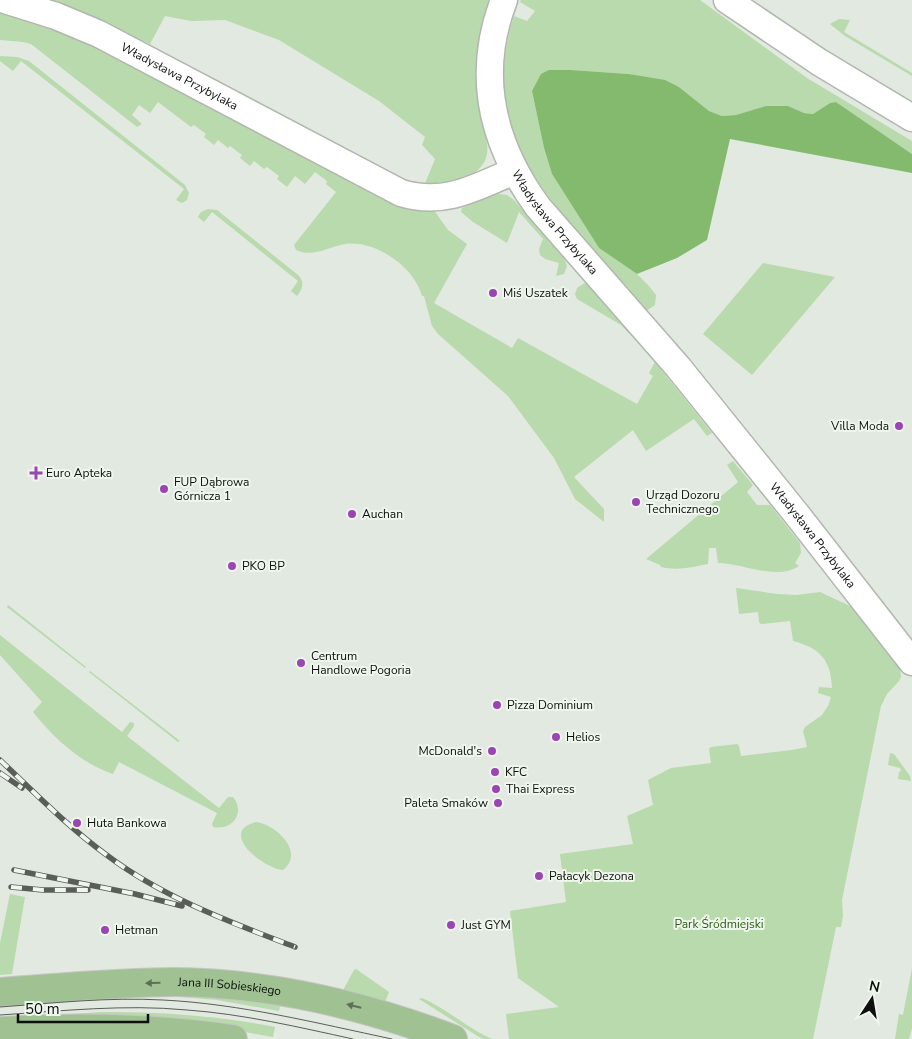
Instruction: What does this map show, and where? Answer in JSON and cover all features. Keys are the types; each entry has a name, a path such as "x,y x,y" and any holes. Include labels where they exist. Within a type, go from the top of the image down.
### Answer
{"main road":[{"name":"Jana III Sobieskiego","path":"0,992 139,983 182,982 237,986 291,993 350,1005 391,1016 453,1039"},
{"path":"0,1031 45,1028 103,1028 232,1039"}],"street":[{"name":"Władysława Przybylaka","path":"6,0 56,16 99,34 401,192 428,198 447,197 514,171 538,207 678,367 912,662"},
{"path":"504,0 492,44 490,90 498,134 514,171"},
{"path":"727,0 819,62 912,118"}],"green space":[{"path":"45,0 488,0 489,12 481,112 487,145 486,158 483,164 471,176 456,182 424,186 435,159 422,145 425,137 379,101 279,40 225,20 191,21 165,16 150,44"},
{"path":"521,0 700,0 807,78 912,141 912,154 836,102 830,103 813,114 804,113 788,106 766,106 736,115 722,116 709,111 679,87 630,74 571,70 532,91 544,148 552,174 599,248 637,274 656,295 655,305 646,311 562,214 527,163 515,137 507,110 504,81 506,50 514,16 527,21 535,11 520,2"},
{"path":"0,7 59,25 433,209 448,230 467,244 434,303 512,348 518,338 637,404 653,376 649,373 655,362 712,433 707,436 694,419 646,451 633,430 574,477 604,509 604,522 575,499 554,458 508,396 438,334 432,326 424,296 422,296 418,285 402,265 380,251 369,246 357,244 345,244 308,253 296,250 294,245 336,192 326,184 327,181 315,172 305,184 295,176 287,187 277,179 279,176 267,167 264,169 254,161 250,166 240,158 242,155 218,140 214,145 204,137 206,134 194,125 191,127 158,102 150,113 139,105 132,115 142,124 137,127 31,44 0,40"},
{"path":"839,19 850,20 844,32 912,73 912,76 845,36 830,24"},
{"path":"0,56 17,57 29,61 185,185 189,193 187,200 182,203 176,200 184,189 21,61 13,71 0,61"},
{"path":"549,70 629,74 665,80 679,87 709,111 722,116 736,115 766,106 788,106 804,113 813,114 830,103 836,102 912,154 912,173 730,139 707,240 677,258 637,274 599,248 552,174 544,148 532,91 541,74"},
{"path":"498,194 507,195 514,200 564,258 567,266 564,274 556,276 559,263 545,259 540,255 539,249 543,239 519,212 507,243 473,222 461,212 462,208"},
{"path":"208,209 217,210 298,275 302,280 302,286 297,296 291,291 298,281 212,212 204,222 198,217 201,212"},
{"path":"763,263 835,277 752,375 703,334"},
{"path":"586,282 651,356 621,325 577,299 575,294 577,288"},
{"path":"733,461 753,485 747,492 757,505 770,505 800,543 801,553 795,563 799,566 790,570 770,572 718,563 716,548 709,548 708,564 679,569 661,567 646,559 738,482 727,465"},
{"name":"Park Śródmiejski","path":"736,588 796,595 820,592 850,606 895,658 900,668 901,677 899,681 887,694 881,706 842,900 843,916 841,927 836,927 813,1039 509,1039 506,1014 559,1007 518,978 510,911 566,902 560,854 633,844 627,816 653,805 648,780 671,768 711,763 709,749 711,747 737,744 741,756 807,747 803,731 805,727 822,715 828,706 831,697 818,693 819,687 832,688 829,670 822,657 810,647 793,641 790,621 761,624 758,612 739,614"},
{"path":"8,605 86,667 7,607"},
{"path":"0,635 122,732 130,722 134,723 127,736 219,808 228,797 233,797 238,809 235,820 220,828 213,827 212,824 217,813 119,762 113,774 89,763 68,749 33,712 42,702 0,655"},
{"path":"90,671 180,741 178,742"},
{"path":"890,753 894,754 910,776 911,781 898,779 899,772 901,771 900,768 888,765"},
{"path":"256,822 264,824 279,833 290,847 289,863 283,870 275,868 256,857 242,841 241,834 245,827"},
{"path":"10,894 25,897 12,974 0,975 0,943"},
{"path":"912,968 912,1028 909,1039 895,1039 899,1014 903,1015"},
{"path":"356,969 389,992 384,1005 342,992"},
{"path":"157,991 281,1000 279,1011 217,1000 158,995"},
{"path":"422,998 492,1039 479,1037 419,999"},
{"path":"101,1012 145,1012 188,1015 275,1027 273,1037 233,1030 0,1019"}],"tram line":[{"path":"0,1007 122,999 192,1002 278,1015 392,1039"},
{"path":"0,1015 94,1009 164,1008 250,1018 353,1039"}],"railway":[{"path":"0,760 52,810 129,871 198,908 295,947"},
{"path":"0,773 22,788"},
{"path":"14,870 135,894 182,906"},
{"path":"11,887 43,890 88,890"}],"place":[{"name":"Miś Uszatek","path":"493,293"},
{"name":"Villa Moda","path":"899,426"},
{"name":"Euro Apteka","path":"36,473"},
{"name":"FUP Dąbrowa Górnicza 1","path":"164,489"},
{"name":"Urząd Dozoru Technicznego","path":"636,502"},
{"name":"Auchan","path":"352,514"},
{"name":"PKO BP","path":"232,566"},
{"name":"Centrum Handlowe Pogoria","path":"301,663"},
{"name":"Pizza Dominium","path":"497,705"},
{"name":"Helios","path":"556,737"},
{"name":"McDonald's","path":"492,751"},
{"name":"KFC","path":"495,772"},
{"name":"Thai Express","path":"496,789"},
{"name":"Paleta Smaków","path":"498,803"},
{"name":"Huta Bankowa","path":"77,823"},
{"name":"Pałacyk Dezona","path":"539,876"},
{"name":"Just GYM","path":"451,925"},
{"name":"Hetman","path":"105,930"}]}
